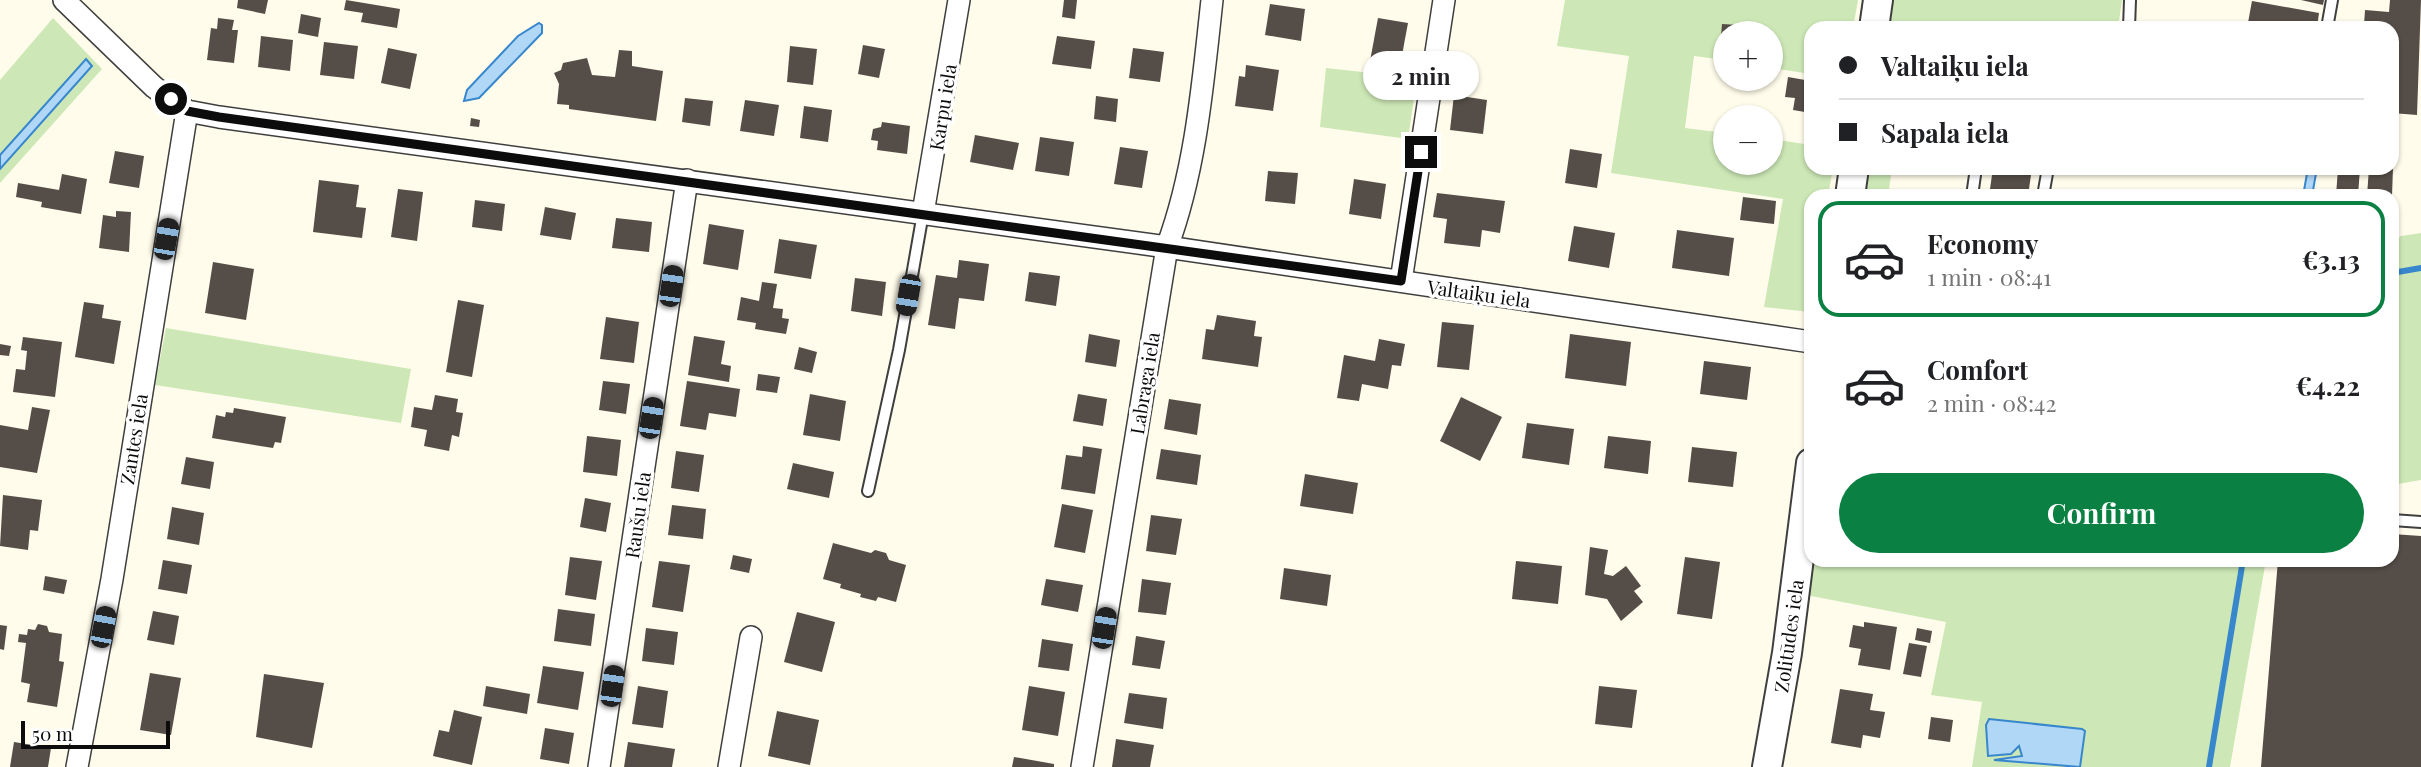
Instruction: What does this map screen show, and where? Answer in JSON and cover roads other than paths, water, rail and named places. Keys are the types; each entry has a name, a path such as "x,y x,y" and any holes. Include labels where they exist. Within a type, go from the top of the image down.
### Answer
{"street":[{"name":"Valtaiķu iela","path":"64,0 154,87 187,111 1167,247 1804,341"},
{"name":"Karpu iela","path":"923,213 959,0"},
{"name":"Labraga iela","path":"1082,767 1167,247 1178,216 1196,130 1212,0"},
{"path":"1401,281 1444,0"},
{"path":"1875,21 1878,0"},
{"name":"Zantes iela","path":"77,767 112,579 187,111"},
{"name":"Raušu iela","path":"599,767 687,180"},
{"name":"Zolitūdes iela","path":"1767,767 1787,653 1804,519"},
{"path":"729,767 751,637"}],"lane":[{"path":"2129,21 2130,0"},
{"path":"2328,21 2332,0"},
{"path":"868,491 899,350 923,213"},
{"path":"2399,520 2421,522"}],"water":[{"path":"539,23 542,25 542,33 479,98 464,101 467,90 518,36"},
{"path":"86,59 92,66 0,169 0,155"},
{"path":"2307,175 2316,175 2313,189 2304,189"},
{"path":"1989,719 2082,729 2085,731 2080,767 1994,760 2022,756 2019,746 2011,754 1988,756 1986,725"}],"waterway":[{"path":"2399,272 2421,268"},
{"path":"2209,767 2242,567"}]}
